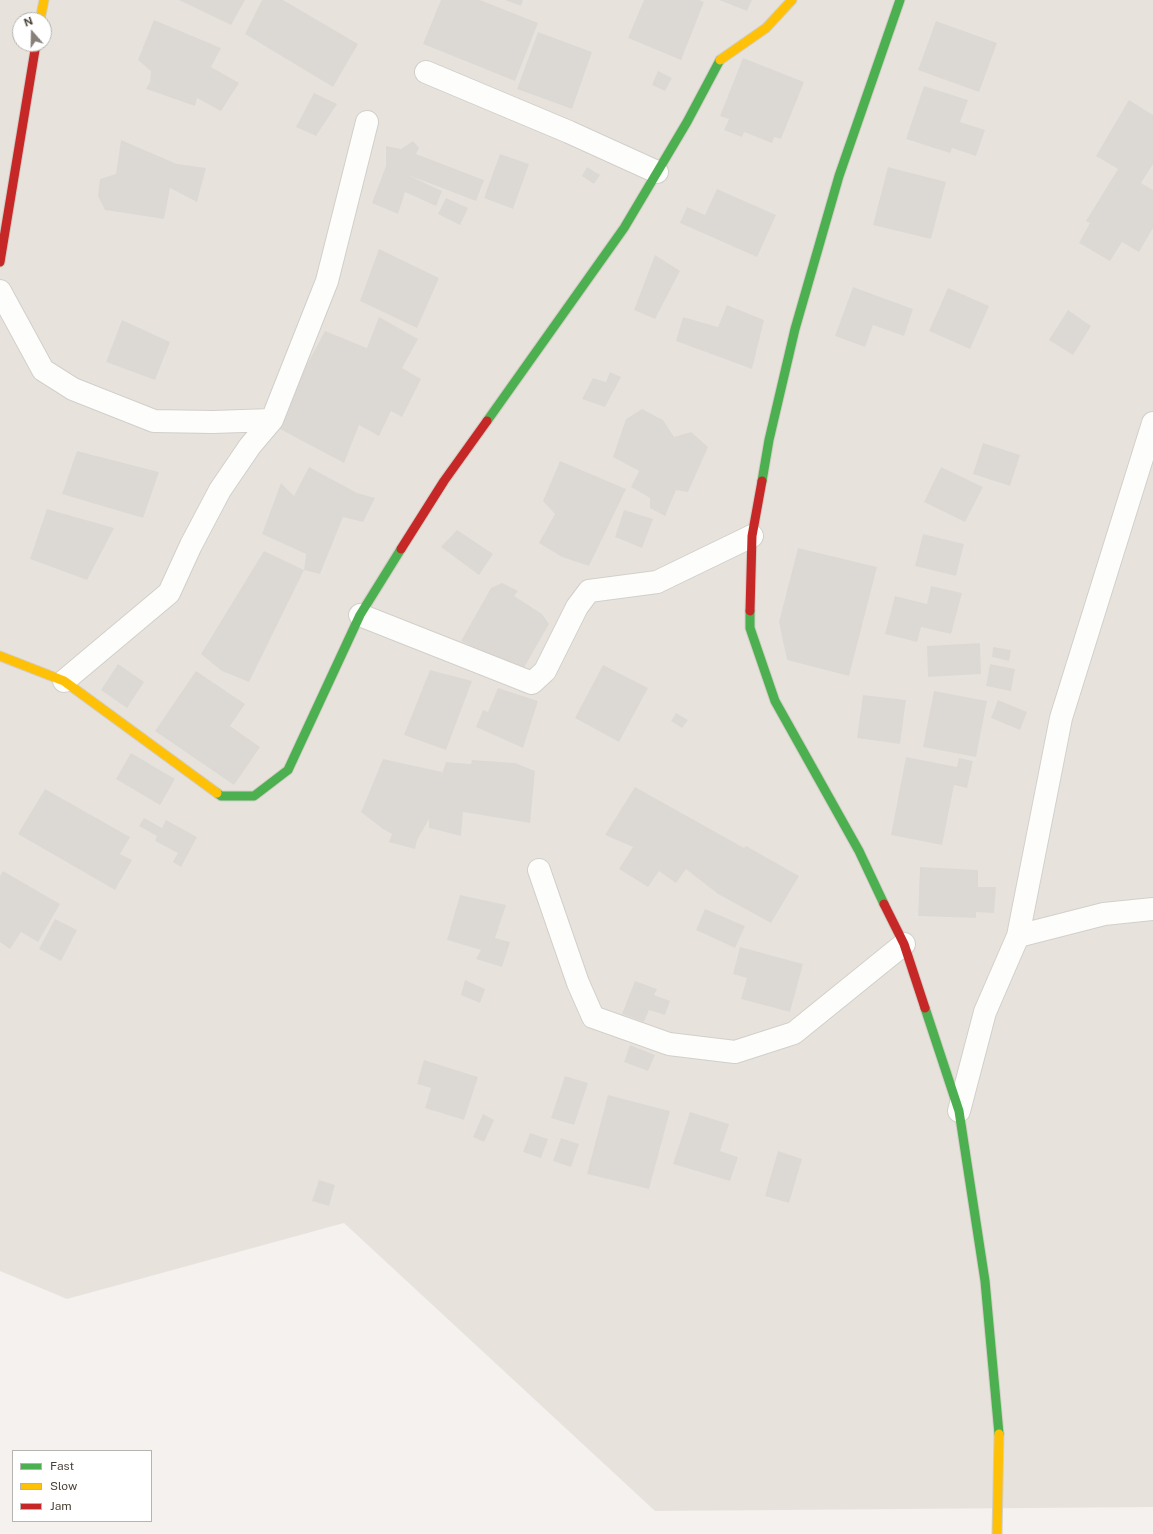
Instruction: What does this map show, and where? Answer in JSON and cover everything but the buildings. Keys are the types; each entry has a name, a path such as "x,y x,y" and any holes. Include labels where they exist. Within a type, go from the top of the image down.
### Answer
{"main road":[{"path":"42,12 44,0"},
{"path":"0,656 64,681 220,796 254,796 288,770 360,615 444,481 624,228 687,122 720,60 766,28 792,0"},
{"path":"900,0 839,176 796,329 769,440 752,536 750,628 775,701 859,851 904,944 959,1111 984,1281 999,1425 997,1534"},
{"path":"0,262 35,52"}],"street":[{"path":"426,72 569,132 657,172"},
{"path":"64,681 169,593 191,545 220,490 250,446 272,420 327,281 367,122"},
{"path":"0,291 43,370 73,389 154,421 213,422 272,420"},
{"path":"959,1111 985,1012 1018,936 1061,718 1153,423"},
{"path":"360,615 532,683 545,671 577,607 589,591 657,582 752,536"},
{"path":"539,870 578,983 592,1017 669,1044 735,1052 794,1033 904,944"},
{"path":"1018,936 1104,914 1153,909"}],"shaded area":[{"path":"0,0 1153,0 1153,1507 655,1511 344,1223 67,1299 0,1271"}],"traffic: fast":[{"path":"762,481 769,440 795,329 839,176 900,0"},
{"path":"487,421 624,228 687,122 720,60"},
{"path":"217,793 221,796 254,796 288,770 360,615 401,549"},
{"path":"750,611 750,628 775,701 859,851 884,904"},
{"path":"925,1008 959,1111 985,1281 999,1434"}],"traffic: slow":[{"path":"42,12 44,0"},
{"path":"720,60 766,28 792,0"},
{"path":"0,656 64,681 217,793"},
{"path":"997,1534 999,1434"}],"traffic: jam":[{"path":"0,262 35,52"},
{"path":"401,549 444,481 487,421"},
{"path":"750,611 752,536 762,481"},
{"path":"884,904 904,944 925,1008"}]}
